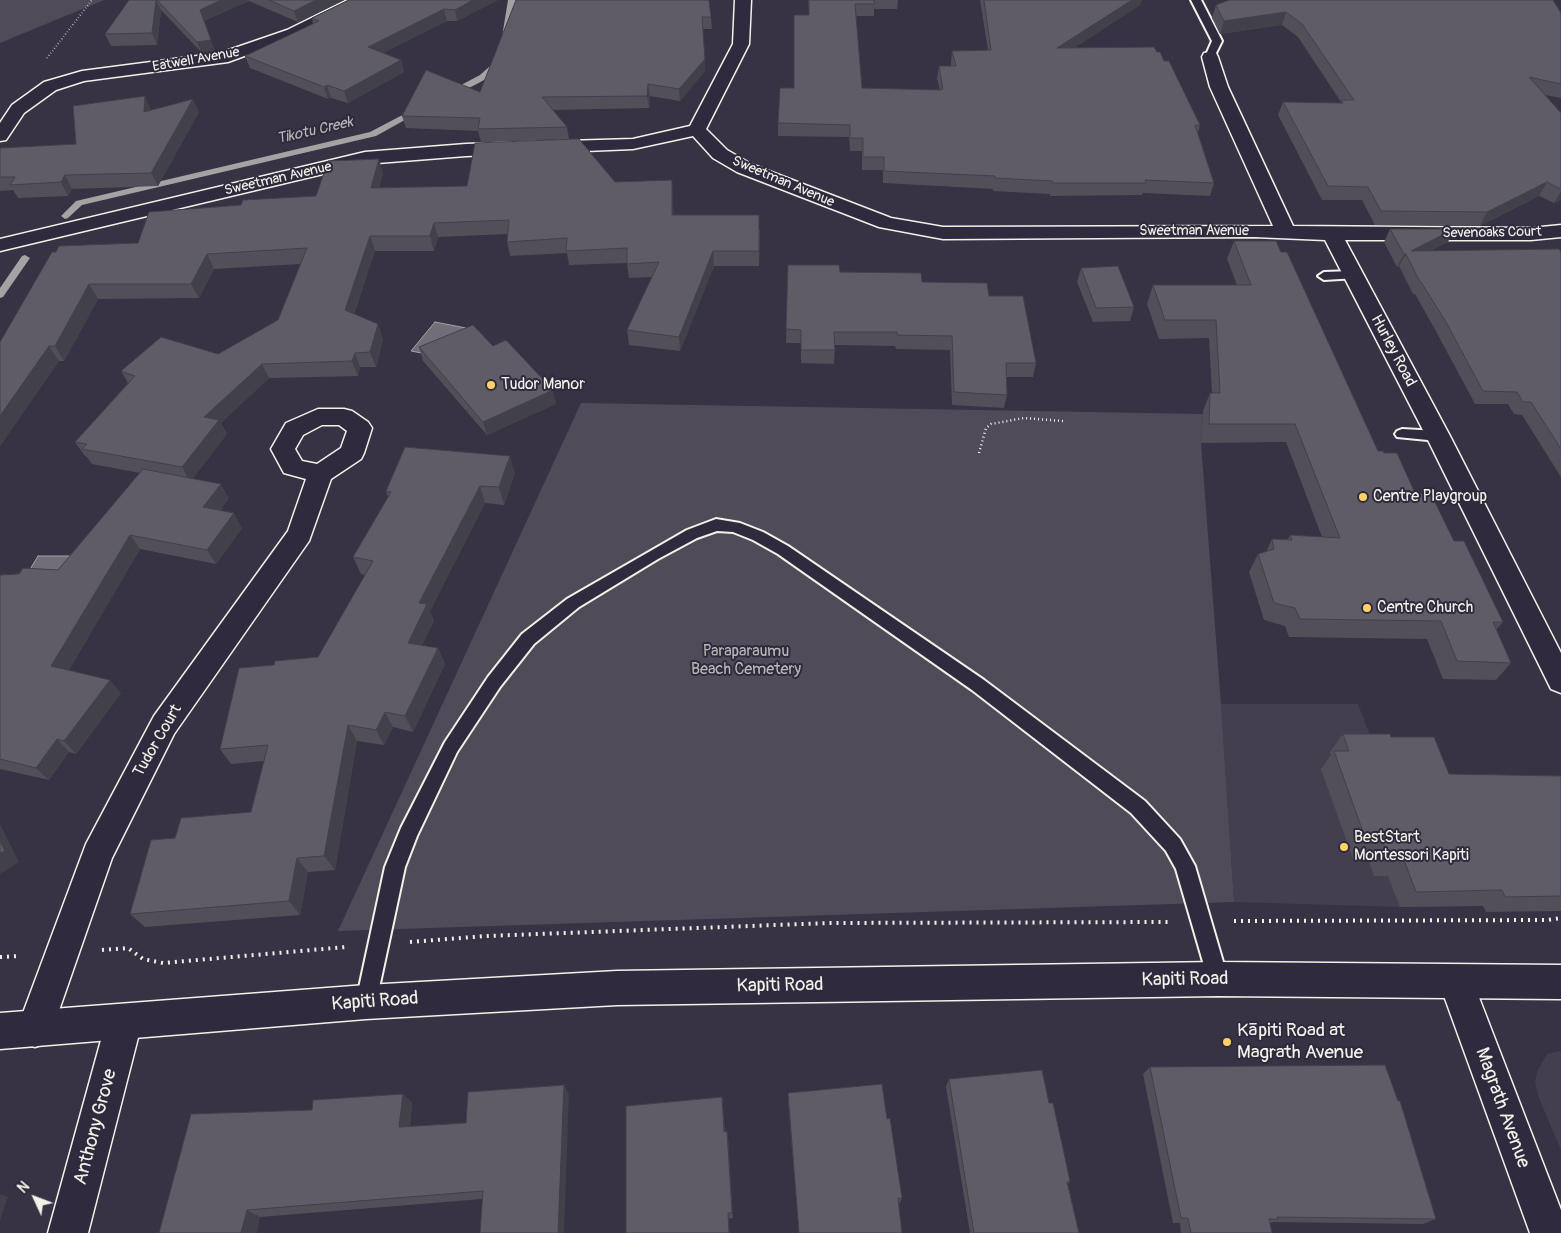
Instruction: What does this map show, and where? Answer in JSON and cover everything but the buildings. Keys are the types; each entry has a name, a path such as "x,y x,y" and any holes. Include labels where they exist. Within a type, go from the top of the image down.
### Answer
{"street":[{"name":"Eatwell Avenue","path":"0,136 18,109 50,86 82,76 222,58 293,33 360,0"},
{"path":"697,130 741,44 742,0"},
{"path":"1210,57 1219,87 1286,232 1332,234"},
{"name":"Sweetman Avenue","path":"0,245 365,158 466,150 633,144 697,130 720,154 744,168 886,223 943,233 1286,232"},
{"name":"Sevenoaks Court","path":"1332,234 1531,234 1561,231"},
{"name":"Hurley Road","path":"1332,234 1438,436 1561,681"},
{"name":"Tudor Court","path":"35,1029 97,854 164,725 300,534 320,474"},
{"name":"Kapiti Road","path":"0,1031 366,1002 617,988 1218,979 1561,982"},
{"name":"Magrath Avenue","path":"1456,982 1550,1233"},
{"name":"Anthony Grove","path":"68,1233 124,1022"}],"lane":[{"path":"1196,0 1217,42 1210,57"},
{"path":"1324,276 1353,275"},
{"path":"1402,434 1438,436"},
{"path":"366,1002 395,867 408,834 451,747 494,682 522,646 547,622 574,603 653,555 692,534 716,525 735,527 758,536 783,550 978,685 1138,807 1174,845 1185,866 1218,979"}],"path":[{"path":"50,86 47,58 92,0"},
{"path":"979,453 986,428 991,424 1024,418 1063,421"},
{"path":"115,949 128,948 143,959 163,963 486,936 829,923 1547,920 1561,918"},
{"path":"0,957 12,957"}],"shaded area":[{"path":"435,322 466,328 458,337 432,355 411,351"},
{"path":"38,556 88,556 77,577 26,576"},
{"name":"BestStart Montessori Kapiti","path":"1221,704 1358,704 1375,748 1483,906 1400,907 1234,902"},
{"path":"1561,1051 1561,1150 1539,1098 1535,1083 1537,1072 1547,1054"}],"green space":[{"path":"0,0 104,0 0,43"},
{"name":"Paraparaumu Beach Cemetery","path":"581,403 1203,414 1201,443 1234,902 338,931"}],"waterway":[{"name":"Tikotu Creek","path":"506,37 512,0"},
{"name":"Tikotu Creek","path":"451,94 483,77 501,61"},
{"name":"Tikotu Creek","path":"65,216 79,203 373,134 417,111"},
{"name":"Tikotu Creek","path":"0,295 25,258"}],"place":[{"name":"Tudor Manor","path":"491,385"},
{"name":"Centre Playgroup","path":"1363,497"},
{"name":"Centre Church","path":"1367,608"},
{"name":"BestStart Montessori Kapiti","path":"1344,847"},
{"name":"Kāpiti Road at Magrath Avenue","path":"1227,1042"}]}
